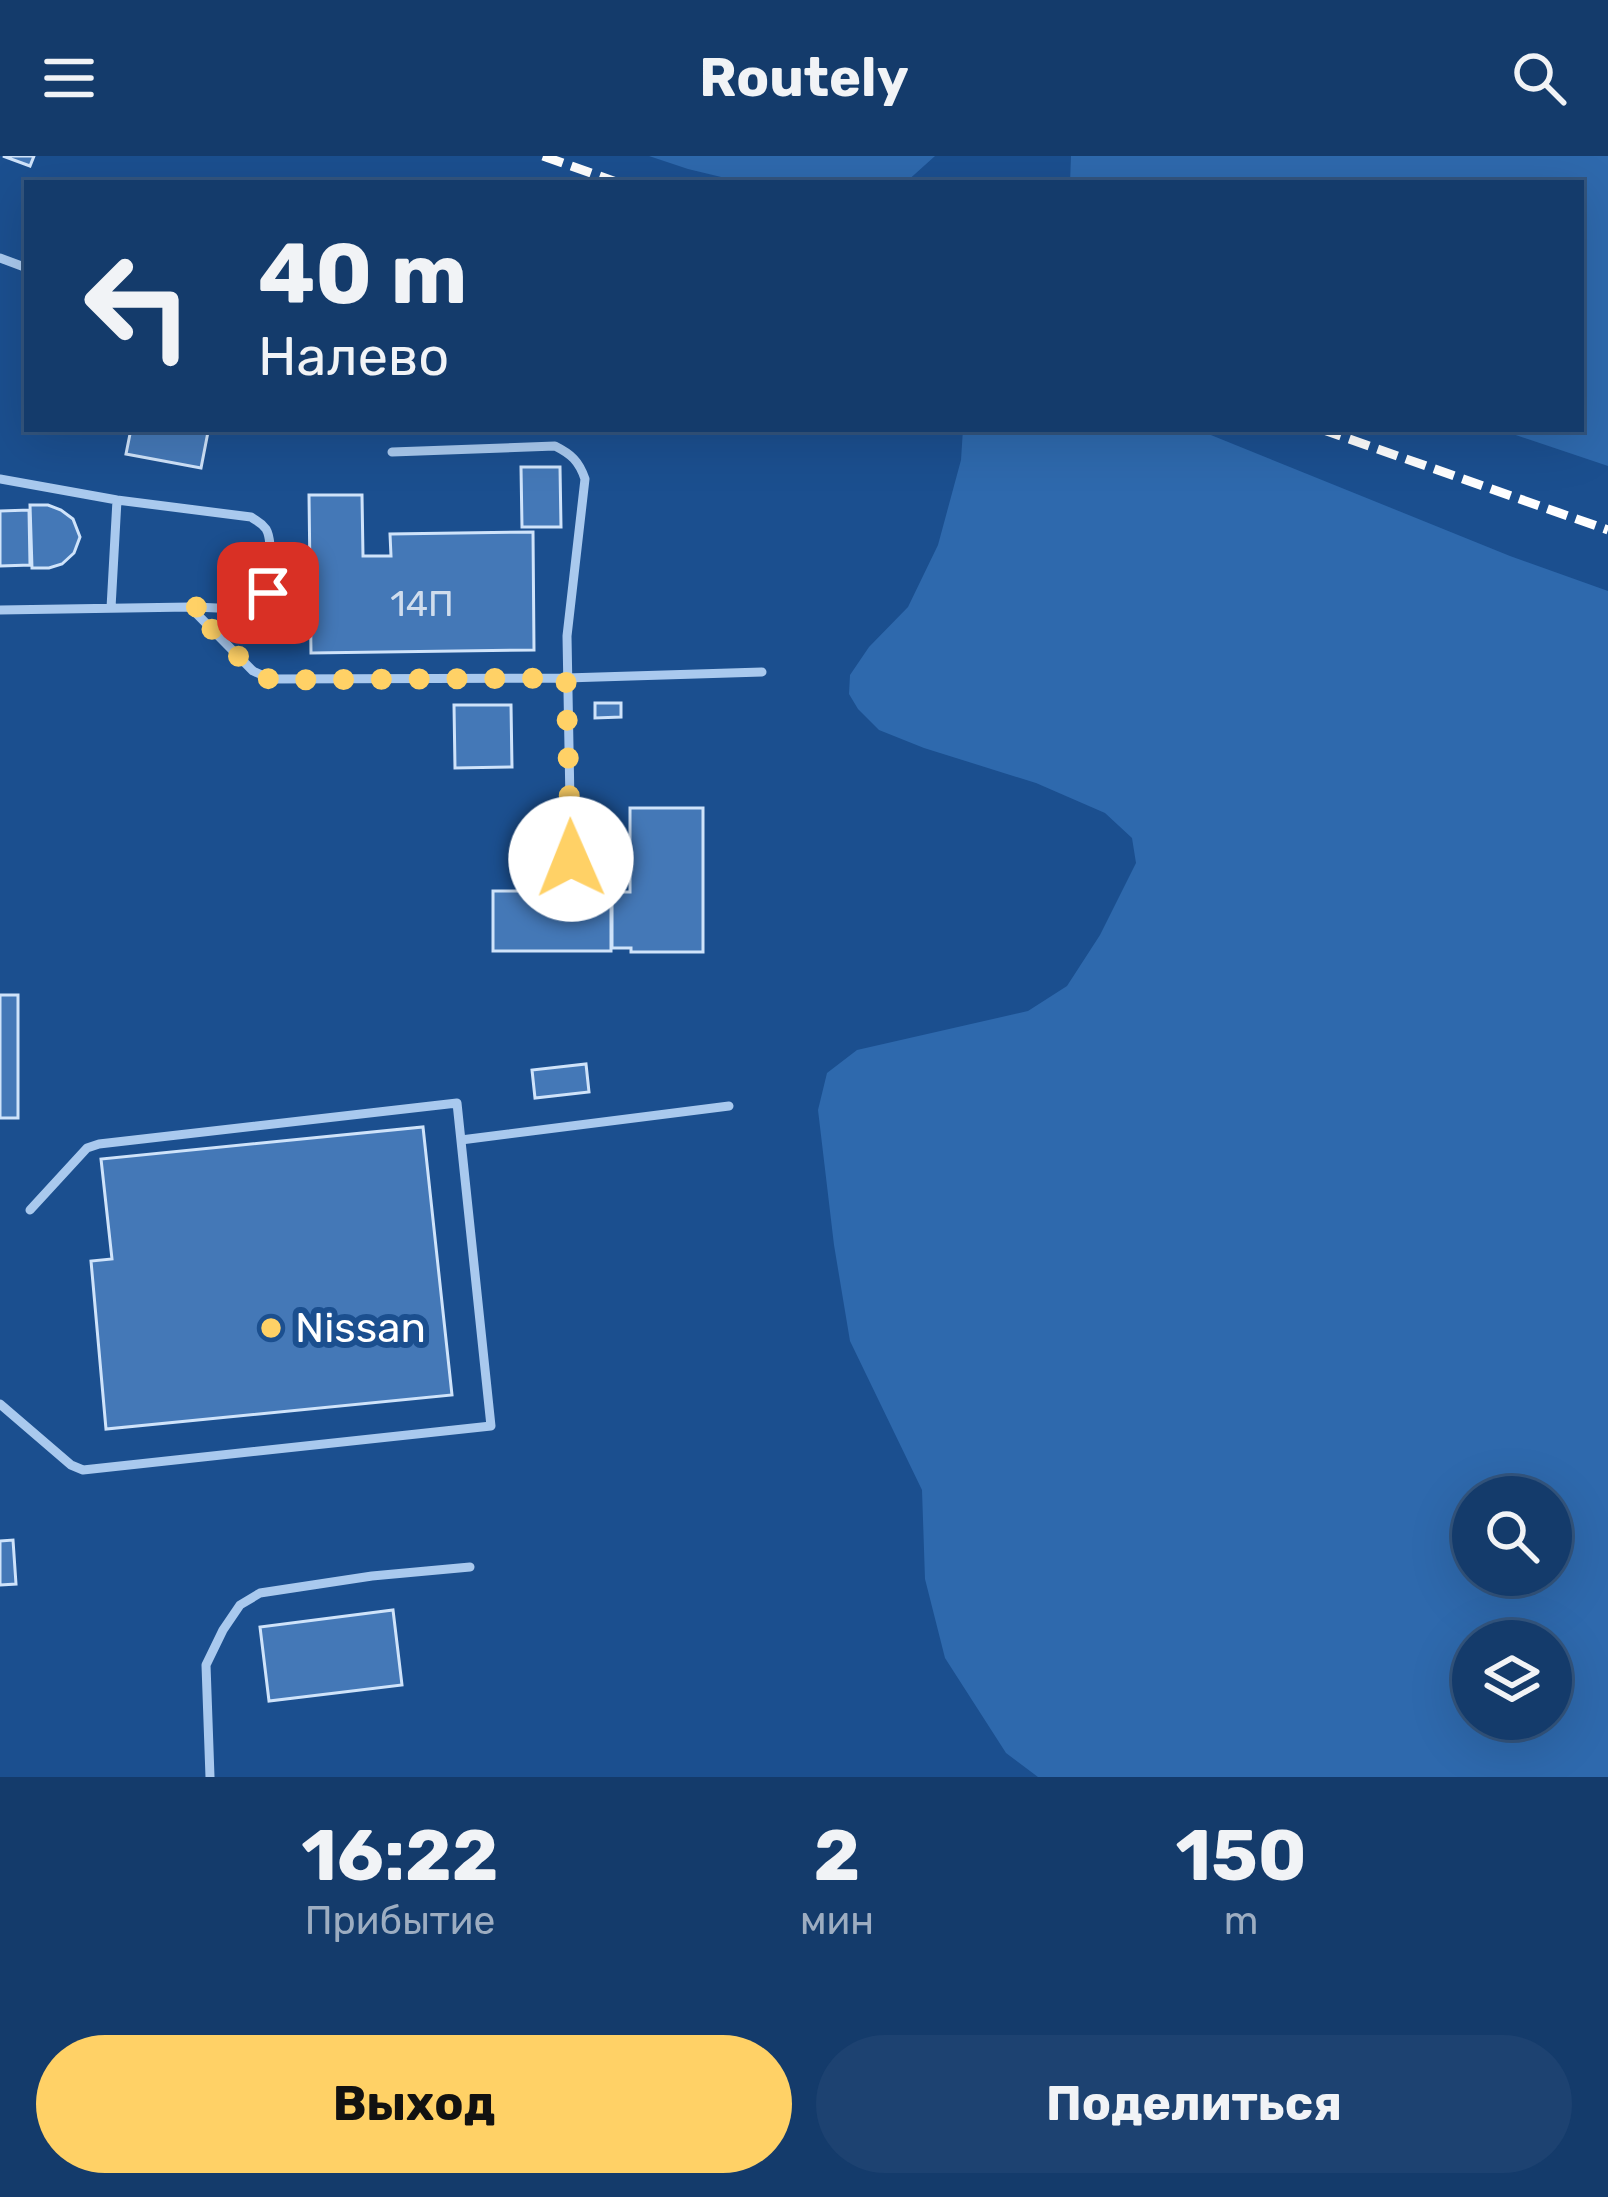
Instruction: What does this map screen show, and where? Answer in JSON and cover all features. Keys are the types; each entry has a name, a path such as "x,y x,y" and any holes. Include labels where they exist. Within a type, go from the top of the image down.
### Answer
{"lane":[{"path":"392,452 554,446 572,454 581,466 585,479 566,678 571,859"},
{"path":"0,479 250,518 269,535 268,593 247,607 0,610"},
{"path":"111,608 117,500"},
{"path":"190,607 253,671 271,680 762,672"},
{"path":"0,1404 83,1470 491,1426 457,1103 99,1144 87,1148 30,1210"},
{"path":"461,1140 729,1106"},
{"path":"210,1777 206,1665 240,1606 260,1593 372,1576 470,1568"}],"shaded area":[{"path":"649,156 935,156 908,180 734,180"},
{"path":"1071,156 1608,156 1608,466 1507,432 1584,432 1584,180 1070,180"},
{"path":"963,432 1203,432 1608,591 1608,1777 1038,1777 1006,1753 945,1658 925,1579 922,1490 850,1341 818,1110 827,1073 857,1050 1028,1011 1067,986 1100,935 1136,863 1132,838 1105,813 1036,783 879,730 858,709 849,694 850,675 869,647 908,607 938,545 961,460"}],"building":[{"path":"3,156 34,156 30,166"},
{"path":"130,432 208,432 201,468 126,454"},
{"path":"521,467 560,467 561,527 522,527"},
{"path":"309,495 362,495 363,556 391,556 390,534 533,532 534,650 311,653"},
{"path":"30,505 48,505 73,519 80,537 74,553 62,564 32,568"},
{"path":"29,510 30,565 0,566 0,511"},
{"path":"595,703 621,703 621,717 595,718"},
{"path":"454,705 511,705 512,767 455,768"},
{"path":"630,808 703,808 703,952 612,948 612,892 630,892"},
{"path":"493,891 611,891 611,951 493,951"},
{"path":"0,995 18,995 18,1118 0,1118"},
{"path":"586,1064 589,1092 535,1098 532,1070"},
{"name":"Nissan","path":"423,1127 452,1395 106,1429 91,1261 112,1259 101,1159"},
{"path":"13,1540 16,1584 0,1585 0,1541"},
{"path":"393,1610 402,1685 269,1701 260,1627"}],"railway":[{"path":"543,156 611,180"},
{"path":"1330,432 1608,530"}],"place":[{"name":"Nissan","path":"271,1328"}],"route":[{"path":"268,593 247,607 190,607 253,671 271,680 566,678 571,859"}]}
